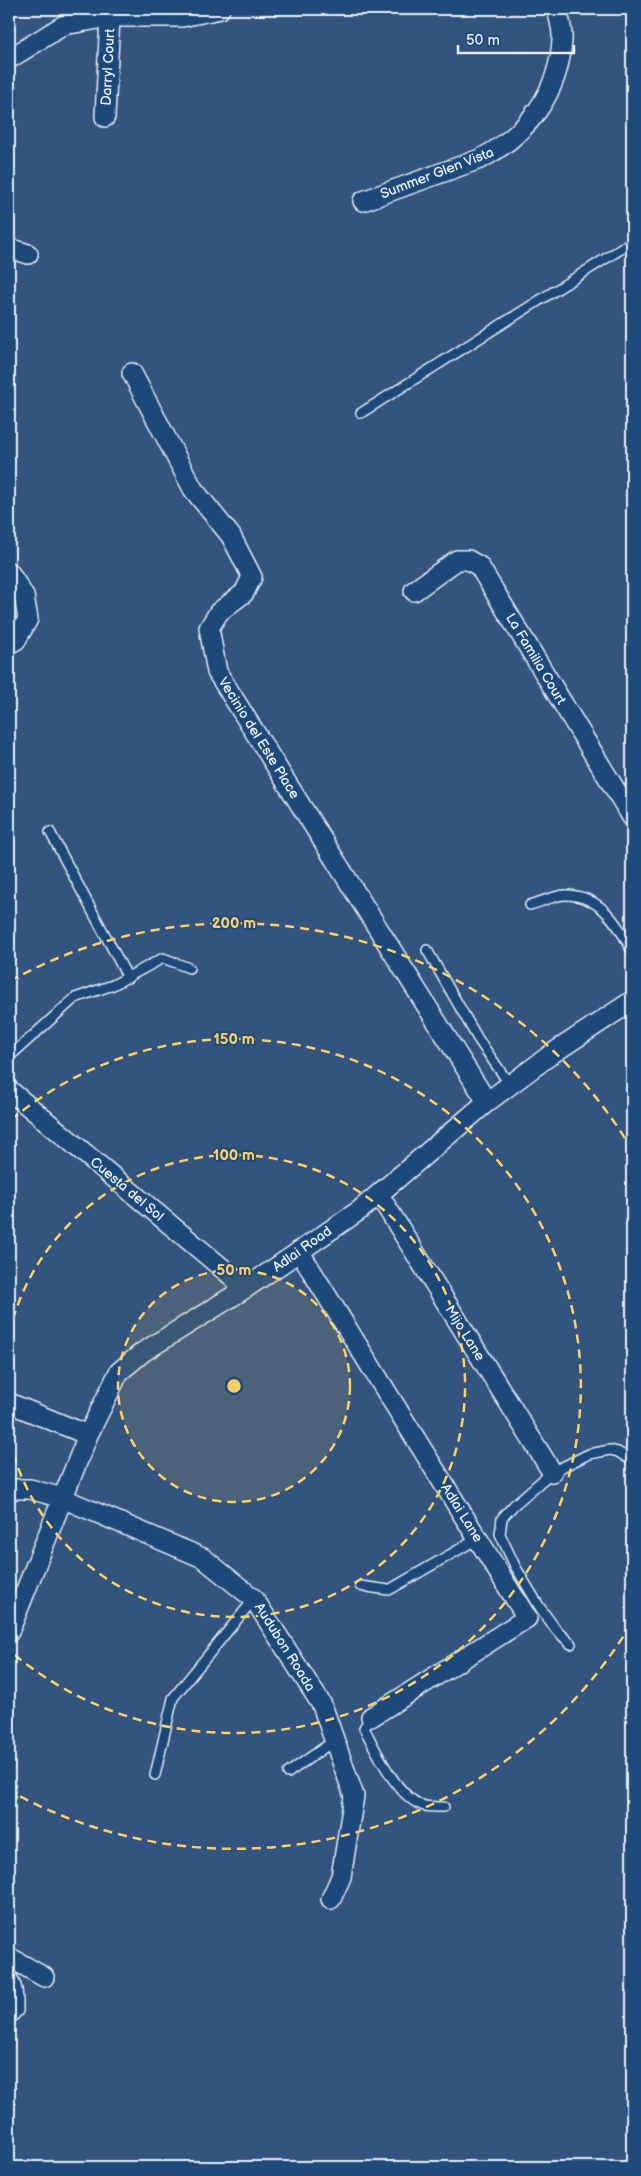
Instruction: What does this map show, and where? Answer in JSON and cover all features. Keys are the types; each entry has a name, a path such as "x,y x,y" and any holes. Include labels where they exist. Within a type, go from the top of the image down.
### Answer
{"street":[{"path":"9,58 64,25 110,18 182,17 220,9"},
{"name":"Summer Glen Vista","path":"363,201 480,159 498,150 531,122 544,102 559,63 562,38 557,9"},
{"name":"Darryl Court","path":"105,117 110,18"},
{"path":"9,248 28,254"},
{"name":"Vecinio del Este Place","path":"132,372 193,490 231,536 252,577 244,592 219,612 209,628 217,672 487,1102"},
{"name":"La Familia Court","path":"414,592 457,560 468,560 479,566 632,817"},
{"path":"9,572 24,596 28,619 16,640 9,644"},
{"name":"Adlai Road","path":"9,1632 88,1435 119,1372 142,1352 246,1288 379,1194 487,1102 553,1053 632,1001"},
{"name":"Cuesta del Sol","path":"9,1090 246,1288"},
{"name":"Mijo Lane","path":"379,1194 552,1472"},
{"name":"Adlai Lane","path":"299,1251 527,1618 371,1717"},
{"path":"9,1403 88,1435"},
{"name":"Audubon Roada","path":"9,1489 30,1489 62,1498 203,1558 254,1599 322,1705 354,1796 341,1877 331,1899"},
{"path":"9,1957 44,1977"}],"lane":[{"path":"361,413 632,242"},
{"path":"50,832 128,978"},
{"path":"530,905 564,895 599,905 621,930 632,951"},
{"path":"427,950 478,1039 510,1086"},
{"path":"9,1057 75,998 114,985 163,958 189,968"},
{"path":"571,1644 557,1631 539,1606 515,1566 500,1534 502,1518 552,1472 589,1454 602,1450 618,1452 632,1461"},
{"path":"360,1586 389,1590 477,1538"},
{"path":"155,1775 173,1698 254,1599"},
{"path":"371,1717 364,1728 389,1773 407,1798 424,1806 444,1807"},
{"path":"288,1773 335,1740"},
{"path":"9,1973 13,1978 18,1993 18,2012 9,2021"}]}
